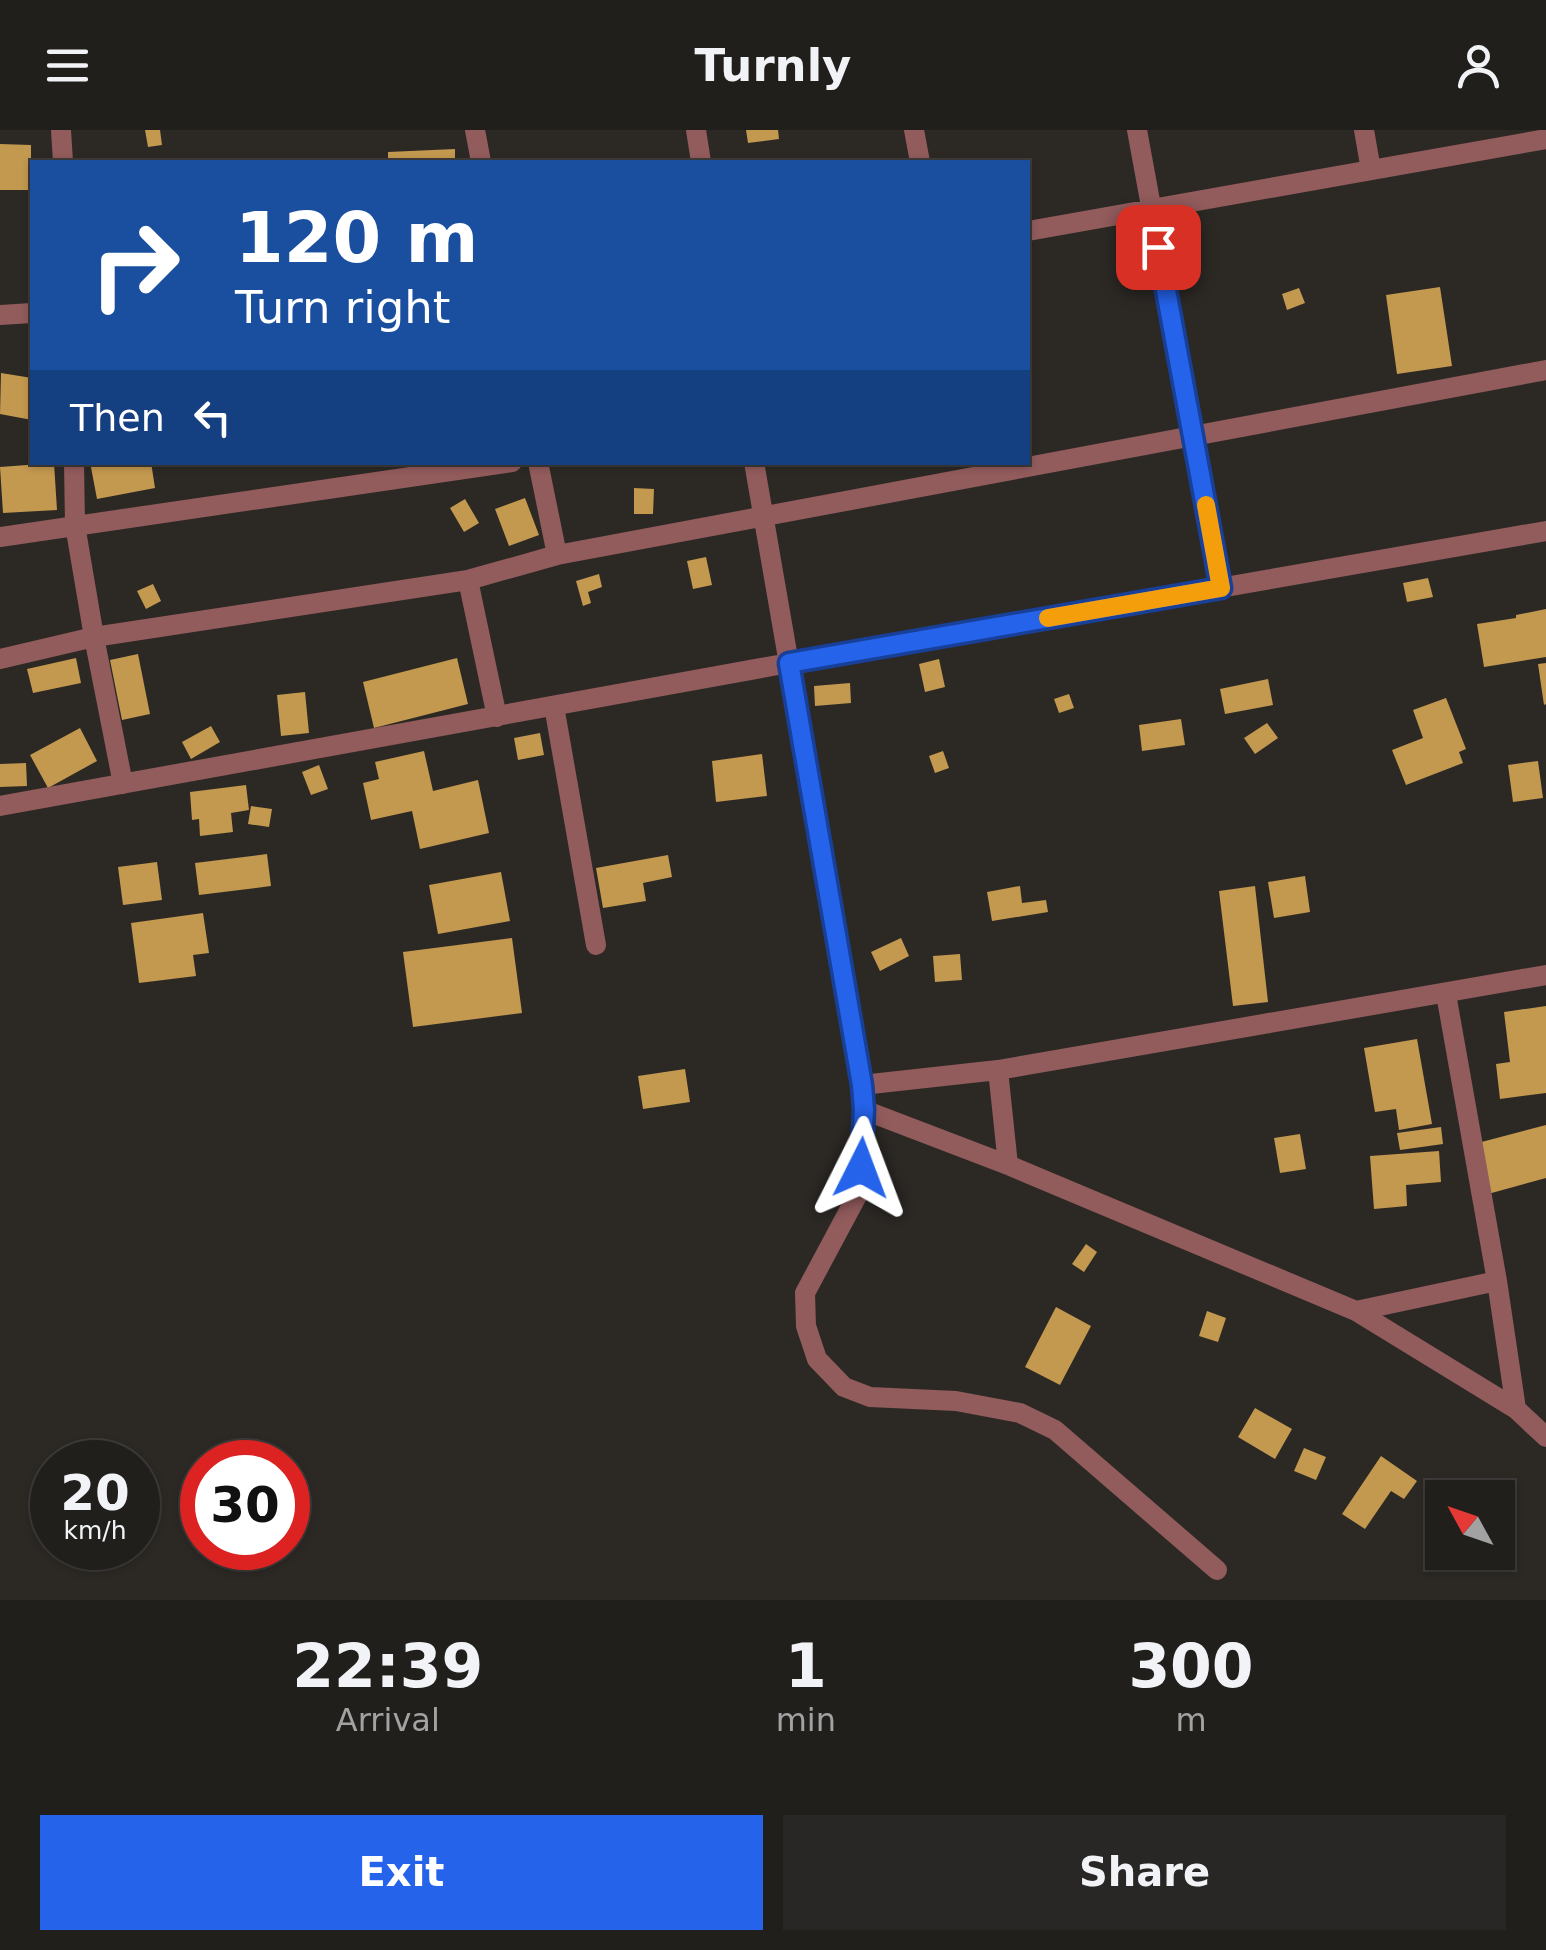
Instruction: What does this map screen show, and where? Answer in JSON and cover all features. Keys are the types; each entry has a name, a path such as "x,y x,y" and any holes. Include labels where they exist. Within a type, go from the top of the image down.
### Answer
{"street":[{"path":"61,130 63,160"},
{"path":"475,130 481,160"},
{"path":"696,130 702,160"},
{"path":"914,130 920,160"},
{"path":"1137,130 1221,588"},
{"path":"1364,130 1371,170"},
{"path":"1030,231 1546,139"},
{"path":"0,316 30,314"},
{"path":"0,659 94,637 468,580 557,555 1546,370"},
{"path":"74,465 75,526 123,784"},
{"path":"0,537 492,465"},
{"path":"539,465 557,555"},
{"path":"755,465 864,1110 859,1192 805,1293 806,1326 817,1359 844,1388 870,1397 956,1401 1020,1413 1055,1430 1217,1570"},
{"path":"0,806 789,663 1546,532"},
{"path":"468,580 497,717"},
{"path":"554,706 596,945"},
{"path":"862,1085 998,1070 1546,975"},
{"path":"1446,994 1516,1408"},
{"path":"998,1070 1008,1165"},
{"path":"864,1110 1008,1165 1356,1311 1516,1408 1546,1437"},
{"path":"1356,1311 1497,1282"}],"building":[{"path":"145,130 160,130 162,145 148,147"},
{"path":"746,130 778,130 779,139 748,143"},
{"path":"0,144 31,145 30,190 0,190"},
{"path":"455,149 455,160 388,160 388,152"},
{"path":"1440,287 1452,366 1397,374 1386,295"},
{"path":"1299,288 1305,303 1287,310 1282,294"},
{"path":"1,373 30,378 30,420 0,414"},
{"path":"54,465 57,510 3,513 0,467"},
{"path":"91,465 151,465 155,488 97,499"},
{"path":"634,488 654,489 653,514 634,514"},
{"path":"525,498 539,535 509,546 495,509"},
{"path":"465,499 479,523 464,532 450,508"},
{"path":"706,557 712,585 693,589 687,561"},
{"path":"599,574 602,587 588,592 591,603 583,606 576,581"},
{"path":"1428,578 1433,597 1407,602 1403,583"},
{"path":"153,584 161,601 146,609 137,591"},
{"path":"1546,609 1546,657 1484,667 1477,624"},
{"path":"138,654 150,714 122,720 110,660"},
{"path":"76,658 81,683 33,693 27,669"},
{"path":"457,658 468,704 374,728 363,682"},
{"path":"939,659 945,687 925,692 919,664"},
{"path":"1546,663 1546,704 1544,705 1538,664"},
{"path":"1268,679 1273,705 1225,714 1220,689"},
{"path":"850,683 851,703 815,706 814,686"},
{"path":"305,692 309,733 281,736 277,695"},
{"path":"1069,694 1074,708 1059,713 1054,699"},
{"path":"1446,698 1466,749 1459,752 1463,763 1406,785 1392,750 1423,738 1413,710"},
{"path":"1181,719 1185,745 1142,751 1139,725"},
{"path":"1267,723 1278,738 1255,754 1244,738"},
{"path":"211,726 220,742 191,759 182,742"},
{"path":"80,728 97,761 48,788 30,755"},
{"path":"540,733 544,755 518,760 514,738"},
{"path":"424,751 433,791 478,780 489,833 420,849 412,811 371,820 363,783 379,779 375,762"},
{"path":"943,751 949,768 935,773 929,756"},
{"path":"762,754 767,796 716,802 712,761"},
{"path":"1538,761 1543,798 1513,802 1508,765"},
{"path":"26,763 27,786 0,787 0,764"},
{"path":"319,765 328,789 311,795 302,772"},
{"path":"246,785 249,810 231,813 233,832 200,836 199,819 192,820 190,792"},
{"path":"251,806 272,809 269,827 248,824"},
{"path":"267,854 271,886 199,895 195,863"},
{"path":"668,855 672,877 643,883 646,901 603,908 596,868"},
{"path":"157,862 162,900 123,905 118,867"},
{"path":"501,872 510,921 438,934 429,885"},
{"path":"1305,876 1310,912 1274,918 1268,882"},
{"path":"1020,886 1022,903 1046,900 1048,912 992,921 987,892"},
{"path":"1255,886 1268,1002 1233,1006 1219,891"},
{"path":"203,913 209,953 193,955 196,976 139,983 131,923"},
{"path":"512,938 522,1013 413,1027 403,952"},
{"path":"901,938 909,956 880,971 871,952"},
{"path":"960,954 962,980 935,982 933,956"},
{"path":"1546,1006 1546,1093 1500,1099 1496,1064 1510,1062 1504,1012"},
{"path":"1417,1039 1432,1124 1399,1130 1396,1109 1375,1112 1364,1048"},
{"path":"685,1069 690,1102 643,1109 638,1076"},
{"path":"1546,1125 1546,1178 1488,1194 1474,1144"},
{"path":"1441,1127 1443,1144 1400,1150 1397,1133"},
{"path":"1300,1134 1306,1169 1280,1173 1274,1138"},
{"path":"1439,1151 1441,1182 1406,1185 1407,1206 1374,1209 1370,1156"},
{"path":"1086,1244 1097,1252 1084,1272 1072,1264"},
{"path":"1056,1307 1091,1326 1060,1385 1025,1367"},
{"path":"1207,1311 1226,1318 1218,1342 1199,1336"},
{"path":"1255,1408 1292,1429 1275,1459 1238,1437"},
{"path":"1304,1448 1326,1457 1316,1480 1294,1471"},
{"path":"1381,1456 1417,1481 1404,1499 1391,1491 1365,1529 1342,1514"}],"slow traffic":[{"path":"1048,618 1221,588 1206,505"}],"route":[{"path":"861,1168 862,1085 789,663 1221,588 1158,247"}]}
